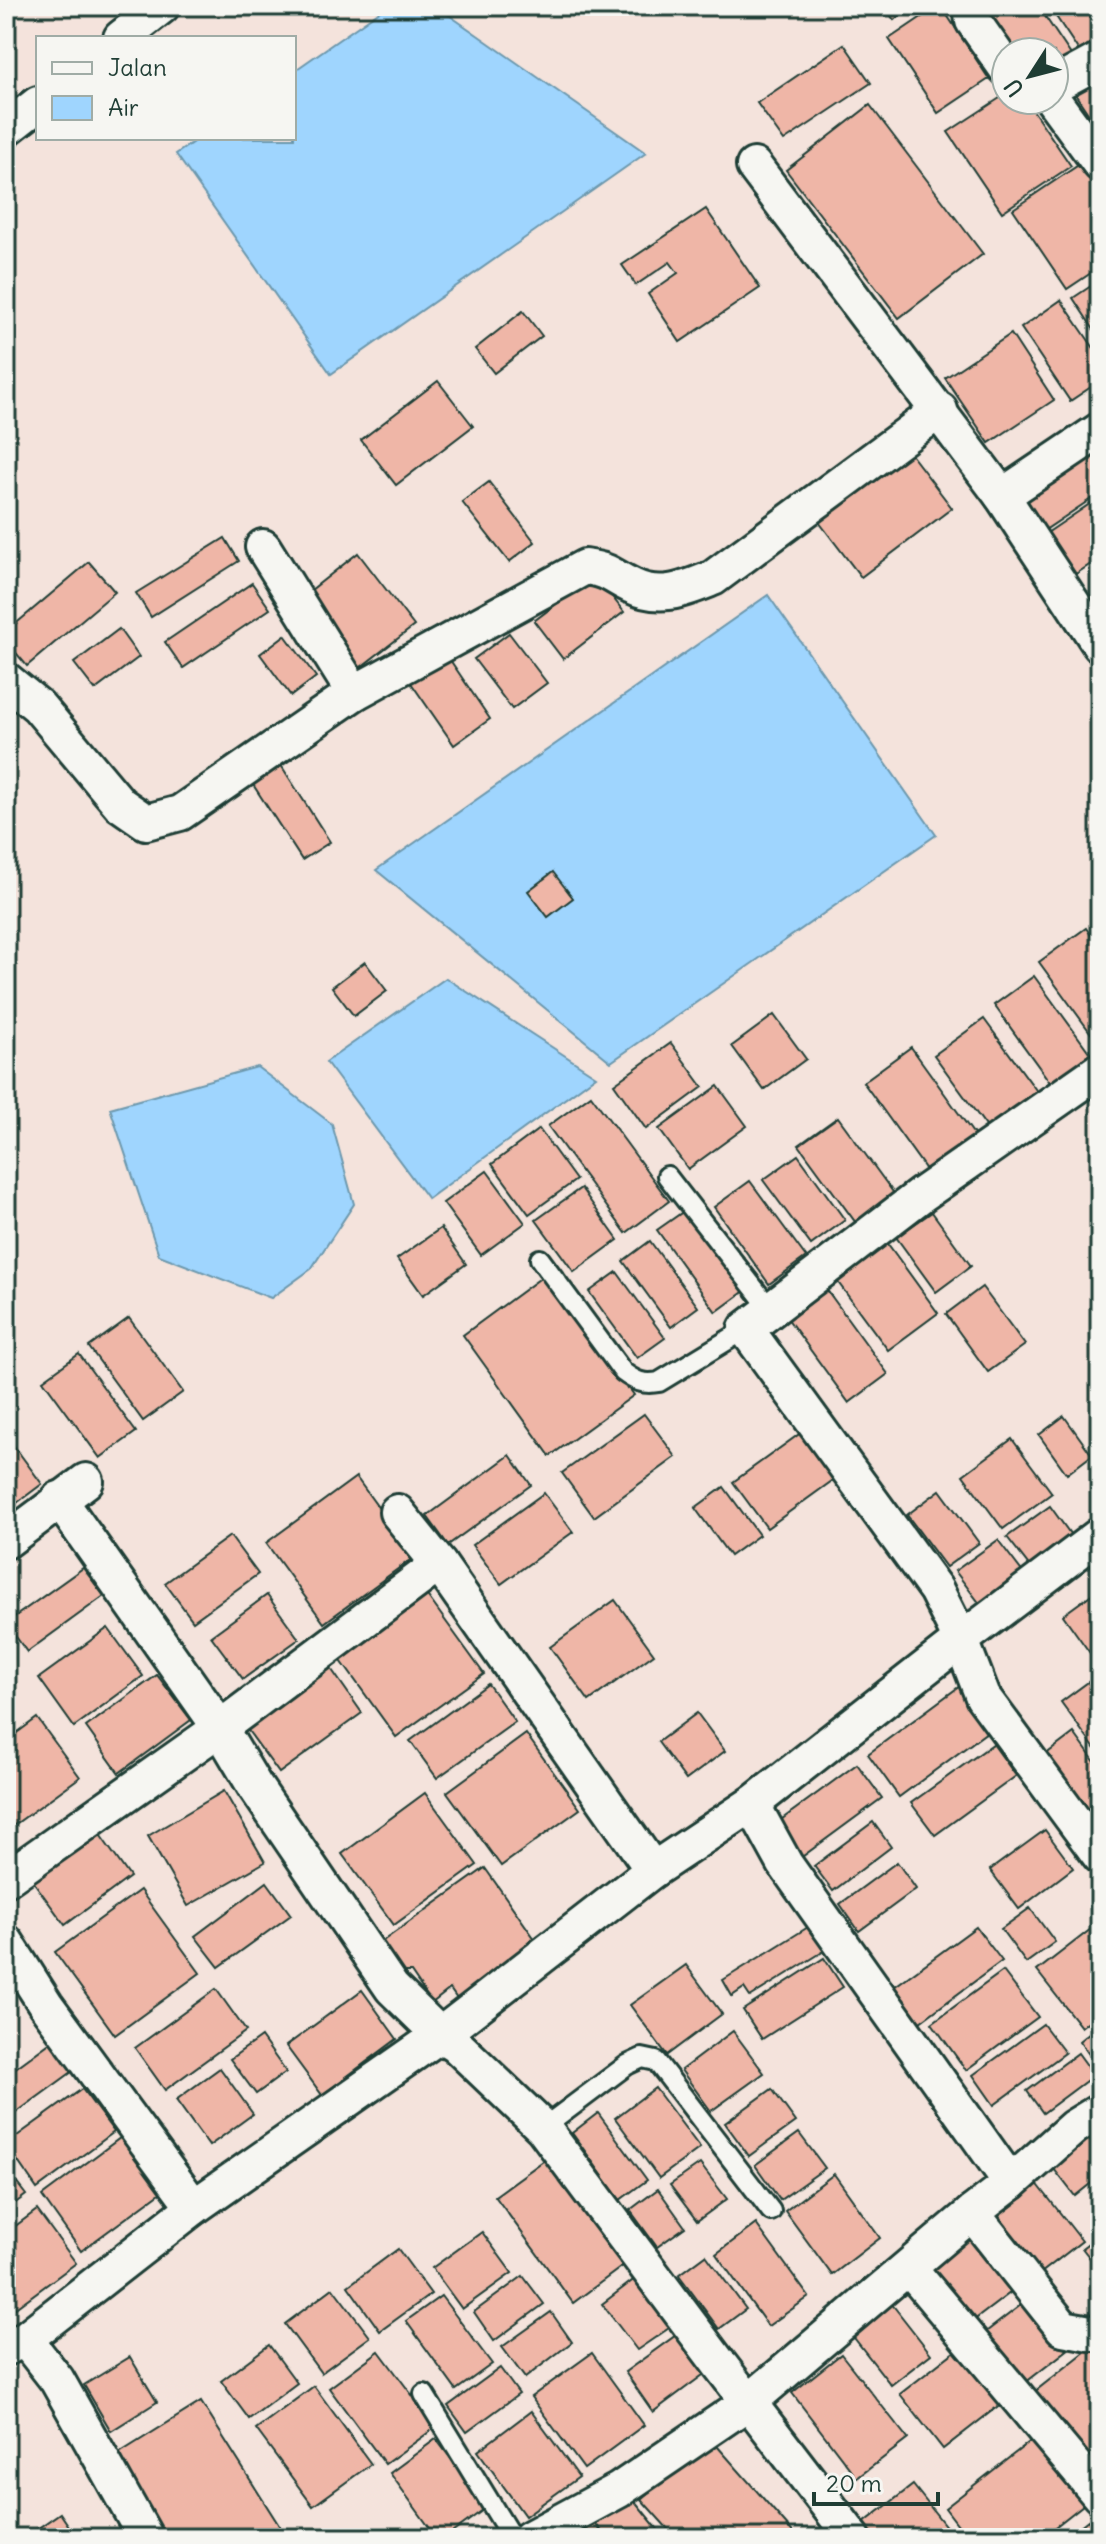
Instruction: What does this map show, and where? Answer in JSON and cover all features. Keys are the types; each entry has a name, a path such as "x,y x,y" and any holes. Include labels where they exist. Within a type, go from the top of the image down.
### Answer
{"street":[{"path":"124,36 162,6"},
{"path":"971,6 973,21 990,45"},
{"path":"1070,76 1100,60"},
{"path":"7,126 36,105"},
{"path":"1065,116 1100,164"},
{"path":"754,166 940,410 1002,496 1100,645"},
{"path":"6,680 38,706 120,804 146,822 180,813 354,693 585,567 607,570 633,586 660,595 713,578 940,410"},
{"path":"1002,496 1100,430"},
{"path":"263,547 354,693"},
{"path":"1100,1070 921,1195 759,1319 936,1590 961,1640 983,1697 1100,1856"},
{"path":"6,1541 72,1490 254,1785 392,1988 543,2128 853,2538"},
{"path":"397,1512 439,1564 653,1870"},
{"path":"146,2538 57,2380 15,2344 194,2207 440,2035 653,1870 752,1804 1100,1535"},
{"path":"6,1879 220,1728 439,1564"},
{"path":"752,1804 785,1864 1011,2183"},
{"path":"6,1942 46,2005 194,2207"},
{"path":"530,2538 619,2490 750,2401 1074,2127 1100,2111"},
{"path":"972,2213 1063,2328 1100,2333"},
{"path":"909,2268 1100,2496"}],"lane":[{"path":"540,1259 623,1372 636,1382 659,1382 759,1319 667,1176"},
{"path":"543,2128 627,2065 642,2058 656,2061 771,2211"},
{"path":"424,2394 512,2538"}],"water":[{"path":"387,6 436,6 646,153 331,374 176,154 196,140 296,140 296,70"},
{"path":"768,595 936,835 611,1062 376,870"},
{"path":"446,978 596,1076 428,1199 326,1062"},
{"path":"257,1067 332,1124 354,1204 311,1269 271,1298 159,1255 110,1108"}],"building":[{"path":"884,6 912,6 894,20"},
{"path":"941,6 989,79 938,113 889,39"},
{"path":"981,6 1038,6 1058,36 1001,36"},
{"path":"1049,6 1098,6 1100,36 1079,51"},
{"path":"844,44 871,83 784,141 757,103"},
{"path":"1100,64 1100,131 1070,86"},
{"path":"990,104 990,116 1037,116 1071,166 1002,212 948,132"},
{"path":"870,105 983,254 899,318 786,170"},
{"path":"1086,160 1100,182 1100,267 1067,289 1013,209"},
{"path":"706,209 760,288 680,342 648,294 678,273 670,262 636,285 622,265"},
{"path":"1100,280 1100,339 1073,298"},
{"path":"1061,300 1100,357 1100,381 1070,401 1021,328"},
{"path":"523,311 542,336 494,373 475,349"},
{"path":"1011,334 1054,400 989,443 945,378"},
{"path":"438,381 473,426 396,485 361,440"},
{"path":"1094,444 1100,453 1100,493 1042,532 1017,495"},
{"path":"910,453 952,508 861,577 819,522"},
{"path":"489,482 535,542 509,562 462,502"},
{"path":"1100,497 1100,558 1071,577 1044,535"},
{"path":"225,538 239,561 151,617 136,593"},
{"path":"358,553 414,626 357,670 301,598"},
{"path":"89,562 115,592 27,666 6,641 6,632"},
{"path":"595,575 624,612 563,659 534,621"},
{"path":"252,583 270,609 183,668 165,642"},
{"path":"119,629 139,657 95,690 74,663"},
{"path":"509,633 547,683 512,709 474,659"},
{"path":"285,635 316,677 291,696 260,654"},
{"path":"446,654 490,719 454,745 409,680"},
{"path":"279,762 330,842 302,860 250,780"},
{"path":"553,872 573,898 548,917 528,891"},
{"path":"1086,928 1100,948 1098,1043 1039,962"},
{"path":"365,962 387,991 354,1016 332,987"},
{"path":"1034,976 1092,1056 1052,1085 994,1005"},
{"path":"774,1015 806,1059 764,1090 732,1046"},
{"path":"984,1019 1044,1101 994,1137 934,1055"},
{"path":"671,1043 703,1087 646,1129 614,1084"},
{"path":"911,1047 975,1136 927,1171 863,1082"},
{"path":"718,1086 747,1126 688,1169 659,1129"},
{"path":"591,1095 669,1201 626,1233 548,1126"},
{"path":"838,1117 898,1199 859,1227 799,1145"},
{"path":"539,1129 576,1180 529,1214 492,1164"},
{"path":"798,1155 845,1220 811,1245 763,1180"},
{"path":"487,1171 525,1223 481,1255 443,1203"},
{"path":"750,1181 806,1257 769,1284 714,1207"},
{"path":"581,1188 618,1240 574,1272 536,1220"},
{"path":"687,1209 746,1290 716,1312 657,1230"},
{"path":"932,1212 971,1266 936,1292 896,1237"},
{"path":"441,1228 466,1264 423,1295 397,1259"},
{"path":"650,1241 698,1307 671,1327 623,1261"},
{"path":"888,1244 938,1313 888,1350 837,1281"},
{"path":"617,1272 665,1338 637,1358 589,1292"},
{"path":"546,1274 634,1395 550,1456 463,1335"},
{"path":"824,1286 888,1374 849,1403 785,1315"},
{"path":"982,1287 1025,1345 988,1372 946,1314"},
{"path":"129,1318 183,1392 143,1421 89,1347"},
{"path":"79,1354 136,1432 100,1458 43,1380"},
{"path":"644,1414 676,1457 594,1517 562,1473"},
{"path":"1064,1416 1092,1455 1067,1474 1039,1435"},
{"path":"809,1427 843,1473 767,1528 733,1482"},
{"path":"6,1435 42,1484 6,1511"},
{"path":"1012,1439 1052,1493 1003,1529 963,1475"},
{"path":"510,1455 531,1485 448,1545 427,1516"},
{"path":"356,1477 414,1557 324,1623 266,1543"},
{"path":"724,1487 759,1535 730,1556 695,1508"},
{"path":"940,1490 979,1543 946,1567 907,1515"},
{"path":"544,1493 573,1532 501,1584 472,1545"},
{"path":"1050,1506 1076,1542 1035,1573 1007,1537"},
{"path":"230,1536 258,1574 193,1621 165,1583"},
{"path":"998,1540 1030,1582 987,1613 955,1571"},
{"path":"83,1568 104,1596 27,1652 6,1623"},
{"path":"1096,1591 1100,1597 1100,1661 1097,1663 1063,1615"},
{"path":"426,1594 484,1674 396,1737 339,1658"},
{"path":"267,1595 299,1639 243,1679 211,1636"},
{"path":"615,1600 654,1654 589,1701 550,1647"},
{"path":"108,1628 143,1676 74,1727 39,1678"},
{"path":"325,1660 362,1713 279,1773 241,1721"},
{"path":"157,1675 191,1720 119,1773 86,1727"},
{"path":"1095,1677 1100,1684 1100,1756 1061,1702"},
{"path":"488,1684 515,1722 437,1778 410,1741"},
{"path":"960,1686 991,1729 899,1797 868,1754"},
{"path":"697,1713 725,1751 686,1780 658,1742"},
{"path":"37,1718 80,1777 6,1831 6,1741"},
{"path":"1074,1733 1100,1769 1100,1838 1041,1758"},
{"path":"526,1734 580,1809 501,1866 447,1792"},
{"path":"993,1744 1016,1776 935,1835 911,1803"},
{"path":"857,1764 882,1798 799,1859 774,1825"},
{"path":"224,1791 265,1862 188,1906 148,1836"},
{"path":"425,1793 477,1865 394,1925 342,1854"},
{"path":"873,1822 891,1847 833,1891 814,1866"},
{"path":"96,1829 130,1877 65,1925 30,1877"},
{"path":"1045,1830 1073,1868 1019,1909 990,1870"},
{"path":"897,1862 916,1889 859,1931 840,1904"},
{"path":"485,1868 542,1949 462,2006 450,1989 432,2003 411,1972 401,1972 380,1943"},
{"path":"267,1882 291,1915 219,1967 195,1936"},
{"path":"140,1890 200,1973 115,2035 55,1952"},
{"path":"1030,1908 1055,1942 1026,1963 1001,1929"},
{"path":"1100,1922 1100,2012 1081,2027 1037,1971"},
{"path":"813,1924 829,1948 750,1997 744,1988 732,1996 723,1980"},
{"path":"976,1927 1002,1961 920,2022 894,1987"},
{"path":"824,1958 843,1987 762,2039 743,2010"},
{"path":"686,1965 722,2014 667,2055 630,2005"},
{"path":"1003,1971 1038,2017 966,2070 932,2023"},
{"path":"216,1989 246,2031 165,2090 135,2048"},
{"path":"362,1990 397,2039 322,2095 286,2046"},
{"path":"1043,2024 1065,2053 994,2105 973,2075"},
{"path":"1100,2024 1100,2069 1079,2041"},
{"path":"733,2031 764,2073 711,2111 681,2070"},
{"path":"261,2037 286,2072 256,2094 230,2059"},
{"path":"55,2039 76,2069 6,2120 6,2075"},
{"path":"1078,2053 1094,2075 1043,2113 1027,2091"},
{"path":"220,2068 253,2114 209,2146 176,2100"},
{"path":"655,2088 700,2148 659,2178 615,2118"},
{"path":"82,2089 114,2132 37,2189 6,2144"},
{"path":"772,2089 796,2122 749,2156 725,2123"},
{"path":"598,2113 647,2180 620,2200 572,2133"},
{"path":"1100,2118 1100,2176 1075,2196 1047,2160"},
{"path":"799,2133 825,2168 780,2200 755,2165"},
{"path":"124,2135 164,2190 81,2251 42,2196"},
{"path":"546,2159 624,2265 573,2303 495,2196"},
{"path":"700,2164 727,2199 697,2221 670,2185"},
{"path":"6,2169 26,2195 6,2210"},
{"path":"834,2174 880,2238 832,2275 785,2211"},
{"path":"1032,2177 1082,2241 1032,2280 982,2216"},
{"path":"658,2189 685,2227 657,2247 630,2210"},
{"path":"37,2210 76,2263 6,2315 6,2233"},
{"path":"756,2224 809,2297 768,2326 716,2254"},
{"path":"971,2224 1019,2286 965,2327 917,2266"},
{"path":"482,2232 512,2273 462,2309 432,2268"},
{"path":"1100,2234 1100,2271 1082,2248"},
{"path":"398,2249 431,2294 380,2331 348,2286"},
{"path":"706,2255 746,2309 719,2329 679,2275"},
{"path":"523,2276 544,2304 494,2341 474,2312"},
{"path":"636,2278 672,2326 637,2350 602,2304"},
{"path":"333,2288 370,2337 321,2373 285,2324"},
{"path":"884,2294 931,2354 891,2385 844,2325"},
{"path":"1035,2294 1075,2344 1021,2386 982,2335"},
{"path":"441,2296 492,2364 456,2390 406,2321"},
{"path":"551,2312 572,2342 525,2378 502,2347"},
{"path":"679,2333 707,2372 653,2412 625,2372"},
{"path":"1100,2340 1100,2478 1033,2393"},
{"path":"269,2345 297,2383 249,2419 221,2381"},
{"path":"959,2348 1002,2403 943,2449 900,2394"},
{"path":"379,2351 436,2427 385,2464 329,2388"},
{"path":"592,2353 644,2425 584,2469 531,2397"},
{"path":"841,2354 908,2439 857,2478 792,2393"},
{"path":"130,2357 157,2402 111,2431 84,2385"},
{"path":"500,2368 519,2394 467,2432 448,2406"},
{"path":"314,2386 371,2464 313,2506 256,2429"},
{"path":"201,2402 287,2538 165,2538 113,2457"},
{"path":"531,2411 579,2477 525,2516 478,2451"},
{"path":"1037,2436 1088,2501 1041,2538 968,2538 945,2508"},
{"path":"710,2438 798,2538 676,2538 641,2499"},
{"path":"436,2439 487,2507 445,2538 437,2538 390,2473"},
{"path":"913,2485 955,2538 876,2538 864,2523"},
{"path":"625,2489 665,2538 607,2538 590,2517"},
{"path":"60,2513 77,2538 24,2538"},
{"path":"590,2517 606,2538 566,2538"},
{"path":"1088,2520 1100,2538 1065,2538"}]}
